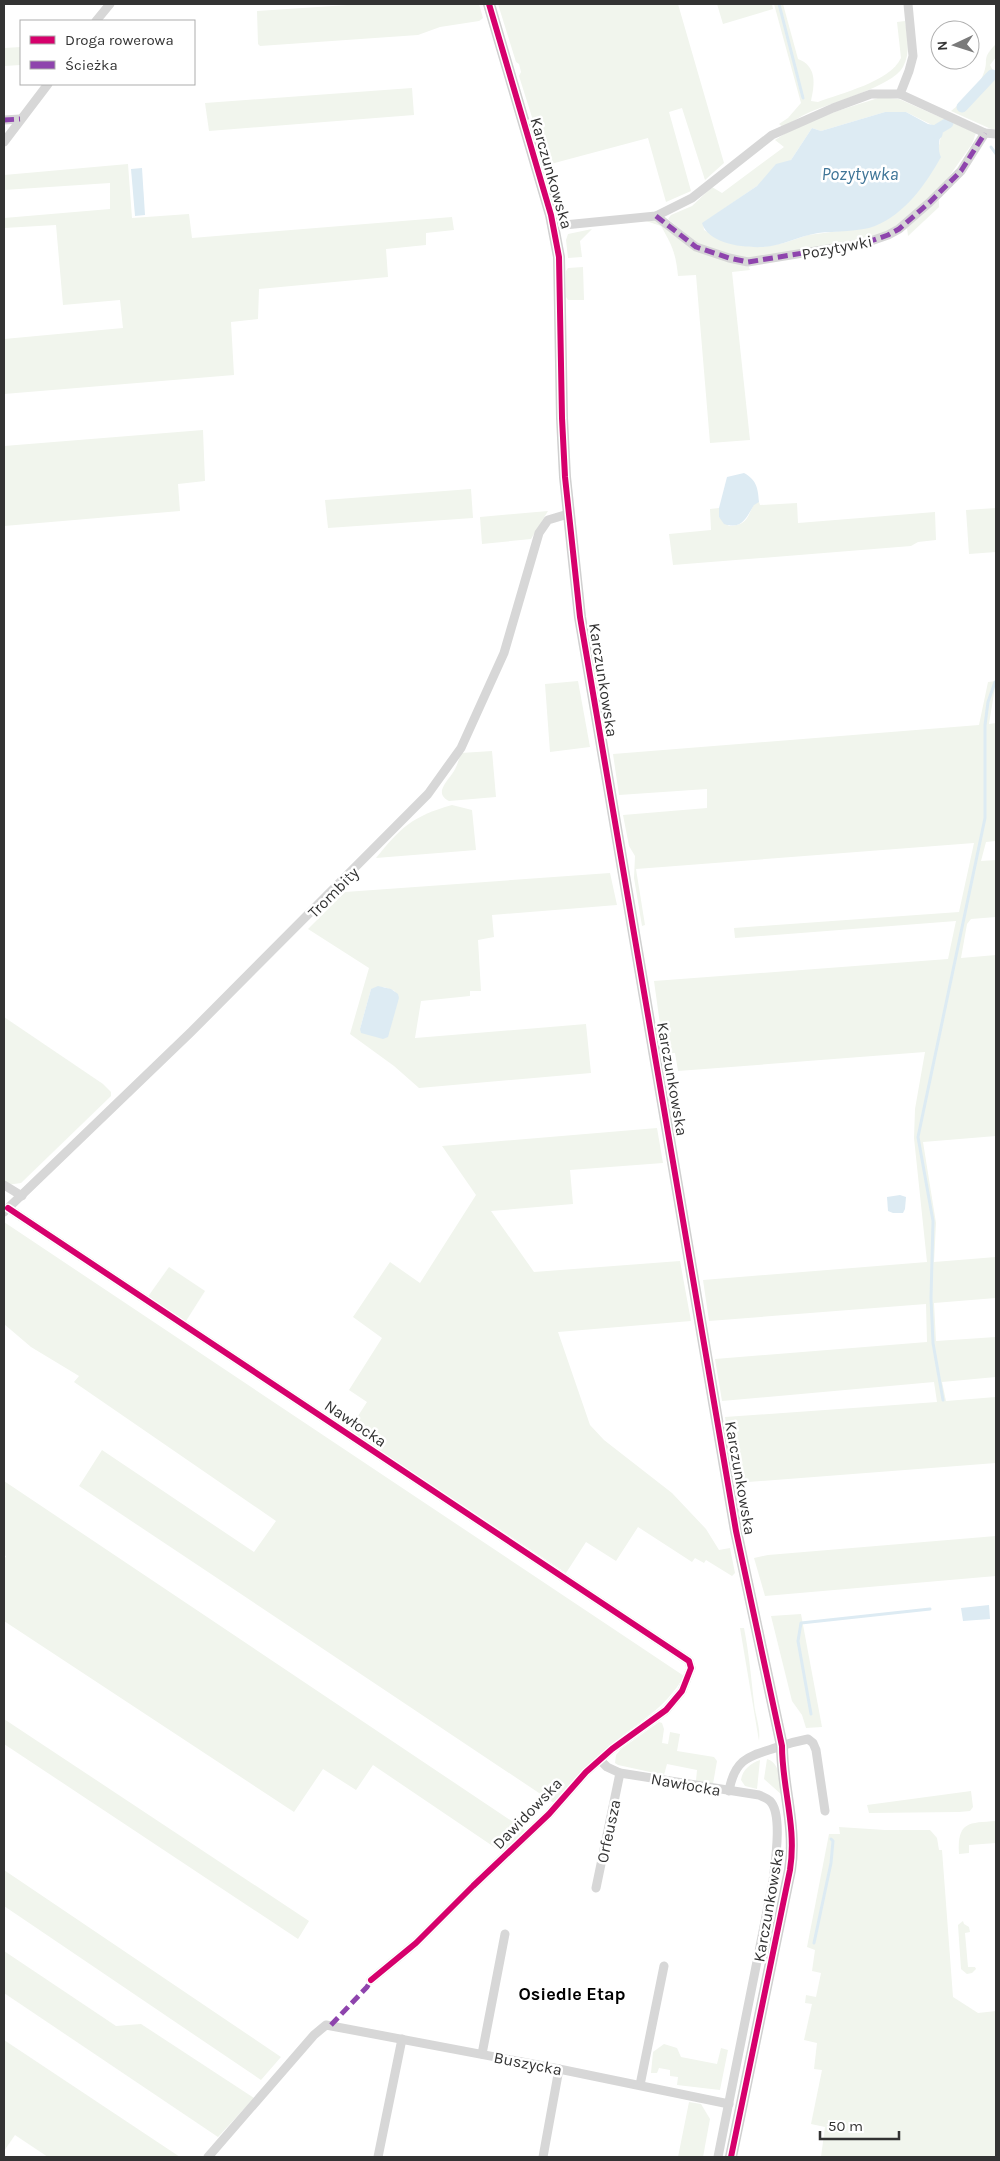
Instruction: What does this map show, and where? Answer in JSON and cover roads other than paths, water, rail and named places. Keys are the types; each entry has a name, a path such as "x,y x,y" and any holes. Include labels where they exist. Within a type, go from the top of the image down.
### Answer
{"street":[{"path":"97,20 110,4"},
{"name":"Karczunkowska","path":"489,4 554,226 559,257 562,418 568,514 580,617 736,1531 782,1746 782,1765 793,1826 792,1860 731,2157"},
{"path":"900,94 913,56 908,4"},
{"path":"4,142 47,85"},
{"path":"554,226 656,216 692,198 772,135 833,108 871,94 900,94 985,133 996,134"},
{"path":"4,120 20,119"},
{"name":"Pozytywki","path":"656,216 696,247 748,262 865,243 894,232 930,202 961,171 985,133"},
{"name":"Trombity","path":"6,1210 191,1032 428,794 461,748 504,653 540,533 548,520 568,514"},
{"path":"4,1185 22,1196"},
{"name":"Nawłocka","path":"6,1210 689,1661"},
{"name":"Dawidowska","path":"371,1980 416,1943 549,1814 579,1778 612,1749 666,1710 676,1700 690,1673 691,1665 689,1661"},
{"name":"Nawłocka","path":"600,1760 607,1767 620,1773 729,1791 732,1776 741,1762 752,1755 794,1741 808,1739 813,1743 816,1750 825,1811"},
{"name":"Karczunkowska","path":"740,2157 797,1862 799,1826 797,1795 790,1761 782,1746"},
{"name":"Orfeusza","path":"596,1888 620,1773"},
{"name":"Karczunkowska","path":"718,2157 773,1881 777,1849 776,1818 770,1801 759,1795 729,1791"},
{"path":"482,2054 505,1934"},
{"path":"640,2085 664,1966"},
{"name":"Buszycka","path":"208,2157 314,2034 326,2026 482,2054 729,2104"},
{"path":"378,2157 402,2039"},
{"path":"543,2157 559,2069"}],"water":[{"name":"Pozytywka","path":"885,112 906,112 928,124 945,127 939,142 941,157 935,167 914,197 886,221 869,228 818,233 777,245 763,247 746,247 728,243 711,236 706,230 702,223 757,186 776,164 791,160 812,128 821,131"},
{"path":"142,168 145,215 135,216 131,169"},
{"path":"744,473 756,485 759,502 754,505 743,522 735,525 724,524 719,517 719,508 727,477"},
{"path":"378,986 391,989 398,994 399,998 388,1037 383,1039 361,1033 360,1029 371,989"},
{"path":"900,1195 906,1197 903,1213 888,1211 887,1197"},
{"path":"989,1605 990,1619 963,1621 961,1608"}],"waterway":[{"path":"779,4 803,98"},
{"path":"962,107 992,75"},
{"path":"937,134 938,129 948,123"},
{"path":"991,147 996,154"},
{"path":"943,1400 933,1343 931,1298 933,1221 918,1137 985,818 985,725 988,702 995,682"},
{"path":"811,1714 798,1641 801,1623 930,1609"},
{"path":"814,1943 831,1863 833,1841 831,1839"}],"district":[{"name":"Osiedle Etap","path":"572,1994"}]}
